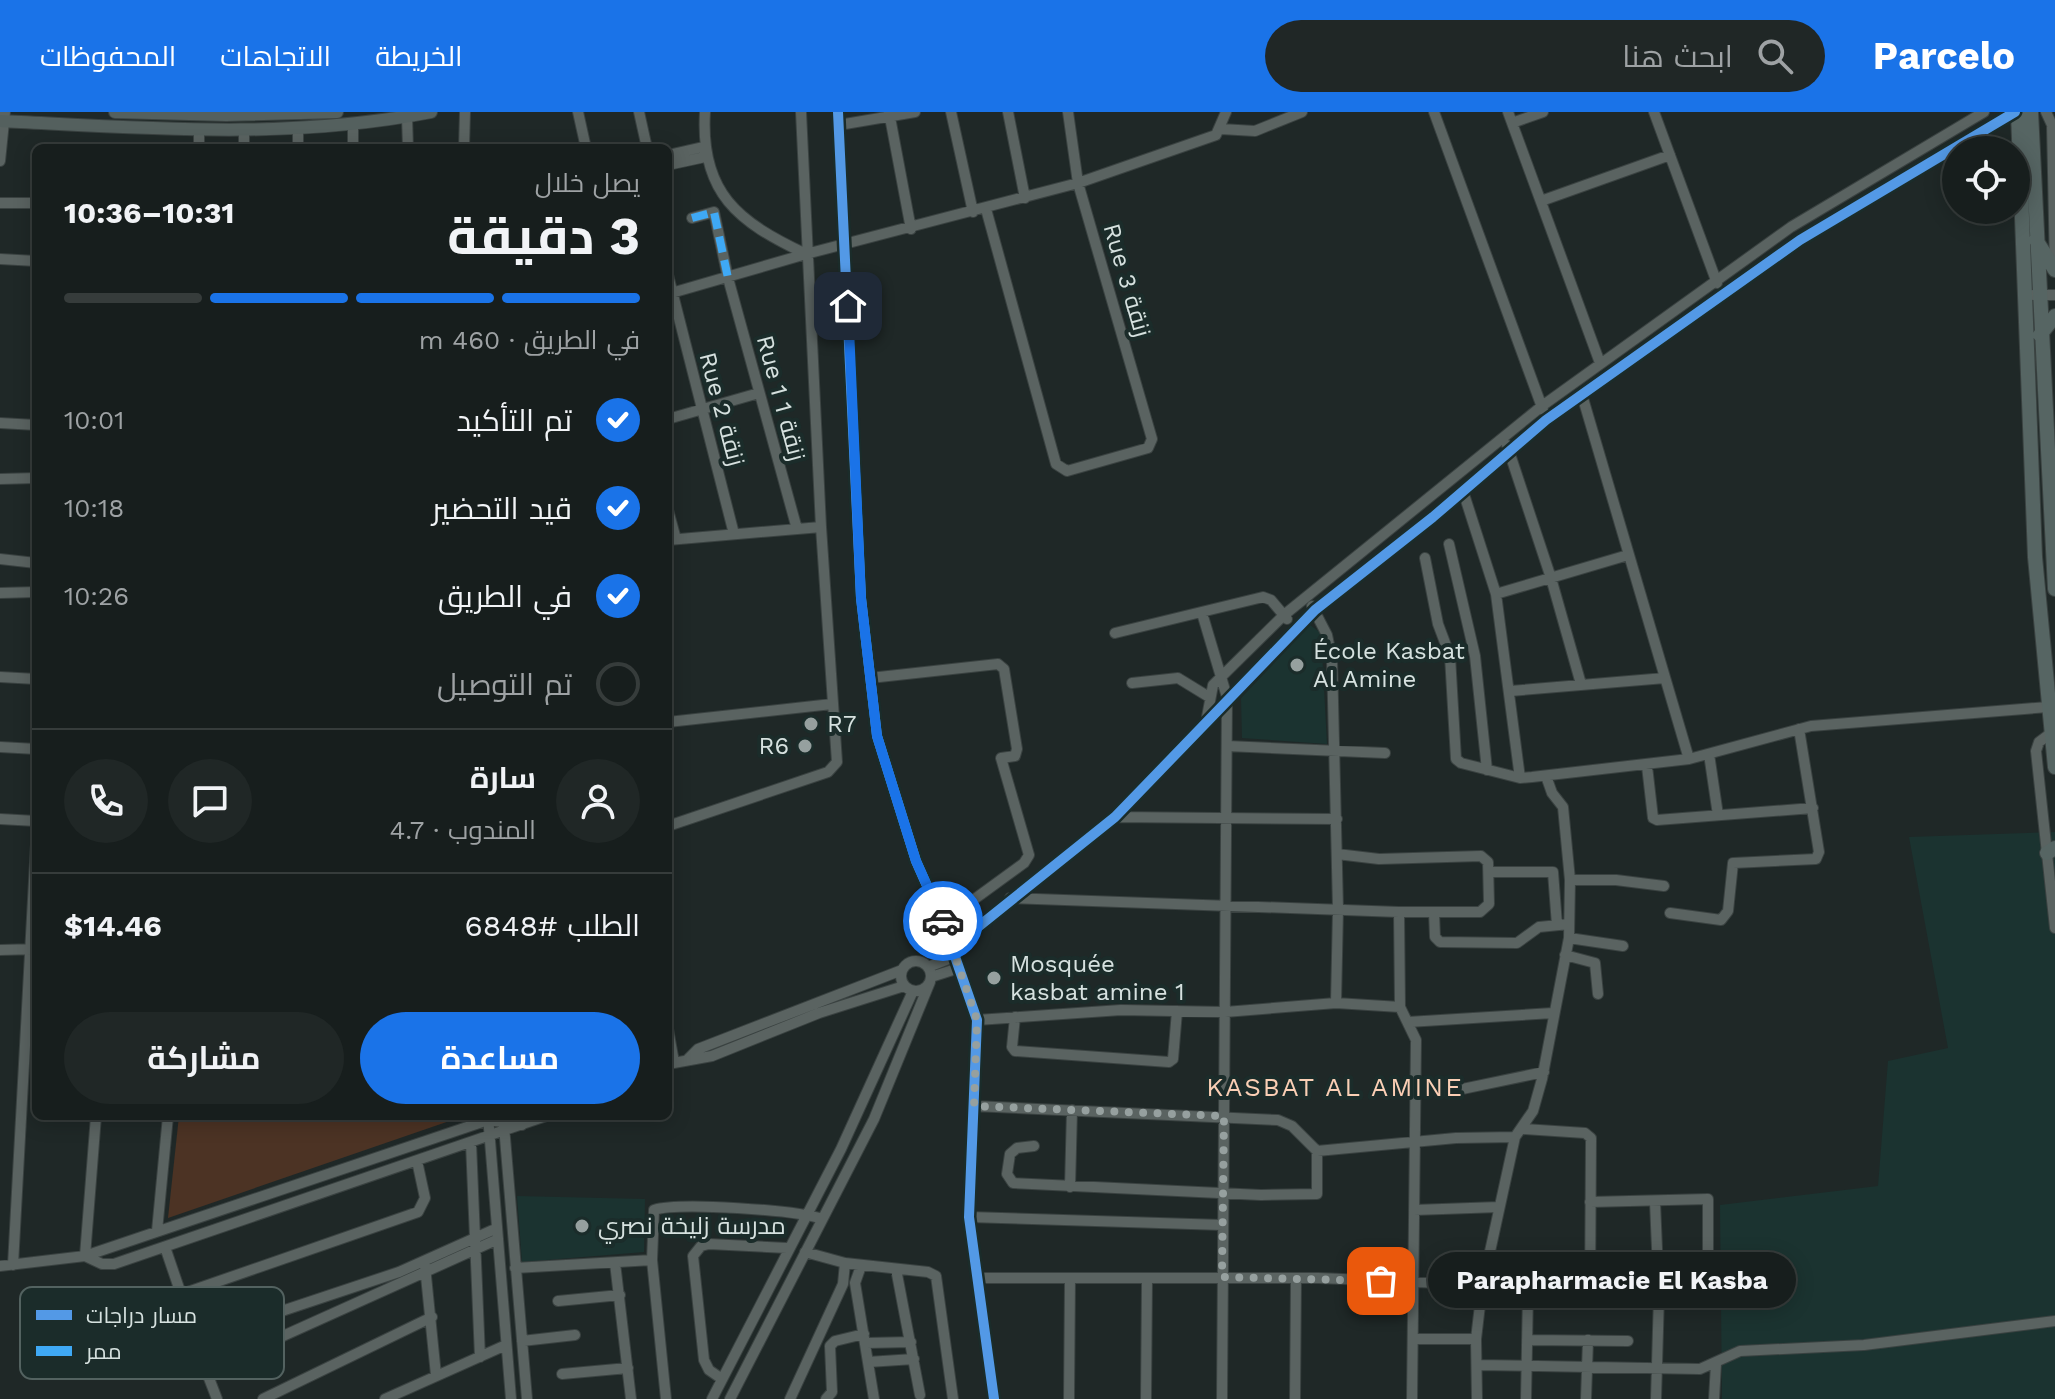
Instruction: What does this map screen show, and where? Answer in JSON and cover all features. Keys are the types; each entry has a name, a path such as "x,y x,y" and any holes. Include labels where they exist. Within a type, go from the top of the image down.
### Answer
{"highway":[{"path":"2022,112 2035,239 2031,295 2040,335 2055,589"},
{"path":"2022,112 2031,295 2035,557 2055,767"},
{"path":"2035,239 2055,270"},
{"path":"2040,335 2055,316"}],"main road":[{"path":"115,112 337,112"},
{"path":"3,118 244,132 353,126 431,112"}],"street":[{"path":"464,144 465,112"},
{"path":"578,112 585,144"},
{"path":"639,112 646,144"},
{"path":"705,112 704,152 728,202 746,222 806,254"},
{"path":"672,825 833,770 838,757 821,527 801,112"},
{"path":"838,112 861,598 877,736 897,806 943,922 977,1020 969,1217 994,1399"},
{"path":"839,125 889,114 915,112"},
{"path":"951,112 973,212"},
{"path":"1008,112 1025,198"},
{"name":"Rue 3 زنقة","path":"986,209 1056,464 1067,471 1140,453 1148,448 1152,439 1078,183 1068,112"},
{"path":"672,293 806,254 1078,183 1216,135 1226,112"},
{"path":"1221,129 1255,131 1302,112"},
{"path":"1434,112 1546,420"},
{"path":"1543,112 1510,117 1600,363"},
{"path":"1654,112 1721,294"},
{"path":"1207,717 1209,697 1221,676 1284,615 1542,406 1715,279 1854,189 1984,112"},
{"path":"672,1063 712,1056 819,1013 909,988 923,990 930,975 1010,898 1115,817 1207,717 1315,610 1546,420 1721,294 1862,203 2022,112"},
{"path":"2046,112 2052,125 2055,270"},
{"path":"226,114 226,132"},
{"path":"889,114 911,229"},
{"path":"407,117 408,144"},
{"path":"0,161 3,118"},
{"path":"353,126 353,144"},
{"path":"199,129 199,144"},
{"path":"298,130 298,144"},
{"path":"244,132 244,144"},
{"path":"672,155 704,152"},
{"path":"672,164 704,152"},
{"path":"1541,201 1670,155"},
{"path":"1854,189 1862,203"},
{"path":"0,203 32,203"},
{"name":"Rue 1 زنقة 1","path":"692,218 714,212 728,278 797,529"},
{"path":"0,259 32,261"},
{"path":"2031,295 2055,295"},
{"name":"Rue 2 زنقة","path":"672,301 734,534"},
{"path":"672,418 759,393"},
{"path":"1582,395 1689,759"},
{"path":"0,423 32,425"},
{"path":"1504,437 1551,578 1581,684"},
{"path":"0,479 32,478"},
{"path":"1463,491 1496,594 1520,778"},
{"path":"672,539 821,527"},
{"path":"1449,544 1475,656 1487,770"},
{"path":"1496,594 1628,555"},
{"path":"1425,558 1438,624 1450,656 1454,753 1461,763 1520,778 1689,759 1799,729 1846,722 2048,707"},
{"path":"0,559 32,563"},
{"path":"0,593 32,592"},
{"path":"1115,633 1263,597 1271,600 1296,628"},
{"path":"1306,598 1327,635 1332,659 1337,819 1336,1003"},
{"path":"1202,613 1227,697 1222,1399"},
{"path":"870,678 998,664 1004,669 1017,749 1015,756 1001,758 1029,855 1024,863 943,922"},
{"path":"0,677 32,679"},
{"path":"1132,683 1178,678 1209,697"},
{"path":"1510,691 1665,678"},
{"path":"672,722 832,704"},
{"path":"1670,913 1721,920 1728,911 1733,863 1816,859 1819,852 1799,729"},
{"path":"2051,733 2039,742 2036,751 2051,850 2055,928"},
{"path":"1227,746 1385,753"},
{"path":"0,747 32,749"},
{"path":"1709,754 1718,815"},
{"path":"1647,766 1655,820 1813,808"},
{"path":"1477,1399 1476,1339 1482,1288 1499,1207 1520,1133 1544,1072 1569,938 1570,880 1563,807 1552,793 1546,776"},
{"path":"1115,817 1337,819"},
{"path":"0,819 32,821"},
{"path":"1010,898 1399,912 1486,909 1489,872 1488,862 1481,856 1379,859 1337,854"},
{"path":"1489,872 1553,872 1557,925"},
{"path":"1570,880 1616,880 1664,886"},
{"path":"1399,912 1400,1007 1416,1040 1412,1399"},
{"path":"1434,912 1435,937 1440,942 1517,943 1539,927 1569,924"},
{"path":"1569,938 1623,946"},
{"path":"0,950 32,949"},
{"path":"1565,955 1595,963 1598,994"},
{"path":"688,1059 698,1049 902,970 914,961 930,975"},
{"path":"930,975 959,968"},
{"path":"712,1399 787,1248 841,1149 909,988 902,970"},
{"path":"730,1399 874,1119 930,975"},
{"path":"13,1265 32,979"},
{"path":"977,1020 1121,1010 1225,1012 1336,1003 1400,1007"},
{"path":"1015,1017 1012,1047 1015,1051 1169,1062 1173,1059 1177,1011"},
{"path":"1408,1022 1553,1013"},
{"path":"1448,1092 1544,1072"},
{"path":"974,1106 1224,1116 1286,1122 1317,1151 1317,1194 1020,1185 1009,1179 1010,1154 1017,1148 1034,1146"},
{"path":"1070,1187 1072,1110"},
{"path":"85,1256 96,1120"},
{"path":"157,1231 168,1120"},
{"path":"0,1266 85,1256 482,1120"},
{"path":"488,1120 511,1399"},
{"path":"504,1120 527,1399"},
{"path":"509,1120 522,1125"},
{"path":"85,1256 102,1264 114,1264 535,1120"},
{"path":"1317,1151 1520,1133 1588,1135 1590,1294"},
{"path":"471,1143 480,1357"},
{"path":"202,1287 418,1212 425,1198 417,1161"},
{"path":"978,1278 1296,1278 1413,1282 1528,1292 1708,1296 1708,1199 1590,1202"},
{"path":"1655,1202 1659,1295 1656,1399"},
{"path":"1414,1210 1499,1207"},
{"path":"666,1399 652,1260 652,1215 658,1208 806,1213 822,1219"},
{"path":"969,1217 1223,1225"},
{"path":"284,1336 496,1234"},
{"path":"722,1379 709,1370 704,1360 697,1317 693,1256 696,1250 709,1244 787,1248"},
{"path":"165,1247 179,1287"},
{"path":"805,1252 861,1266 928,1272 936,1276 953,1399"},
{"path":"1490,1258 1562,1259"},
{"path":"515,1268 652,1260"},
{"path":"615,1263 631,1399"},
{"path":"790,1399 843,1284 845,1263"},
{"path":"861,1266 855,1283 874,1399"},
{"path":"284,1311 425,1267"},
{"path":"425,1267 436,1375"},
{"path":"896,1269 920,1395"},
{"path":"1069,1399 1070,1278"},
{"path":"1295,1399 1296,1278"},
{"path":"1146,1399 1147,1280"},
{"path":"1526,1399 1528,1292"},
{"path":"558,1301 620,1295"},
{"path":"328,1296 335,1305 333,1314"},
{"path":"311,1302 310,1312 318,1320"},
{"path":"263,1399 432,1317"},
{"path":"1478,1365 1700,1369 1740,1351 1864,1345 2055,1321"},
{"path":"522,1341 575,1335"},
{"path":"1413,1339 1476,1339"},
{"path":"1527,1340 1628,1341"},
{"path":"1586,1399 1588,1340"},
{"path":"826,1399 832,1385 830,1346 835,1341 911,1342"},
{"path":"385,1399 506,1345"},
{"path":"868,1362 914,1359"},
{"path":"1714,1399 1716,1364"},
{"path":"562,1374 628,1368"},
{"path":"211,1379 217,1399"}],"shaded area":[{"name":"École Kasbat Al Amine","path":"1310,625 1321,633 1327,744 1242,738 1241,698"},
{"path":"2055,832 2055,1399 1722,1399 1720,1205 1878,1186 1888,1061 1948,1048 1909,837"},
{"path":"179,1120 452,1120 168,1218"},
{"name":"مدرسة زليخة نصري","path":"517,1196 645,1199 644,1252 522,1262"}],"marked path":[{"path":"692,218 714,212 728,278"}],"cycle path":[{"path":"838,112 861,598 877,736 916,861 943,922 977,1020 969,1217 994,1399"},
{"path":"953,947 1115,817 1315,610 1433,517 1546,420 1800,240 2015,112"}],"way so far":[{"path":"943,921 977,1020 974,1106 1224,1116 1222,1277 1381,1281"}],"place":[{"name":"École Kasbat Al Amine","path":"1297,665"},
{"name":"R7","path":"811,724"},
{"name":"R6","path":"805,746"},
{"name":"Mosquée kasbat amine 1","path":"994,978"},
{"name":"مدرسة زليخة نصري","path":"582,1226"},
{"name":"Parapharmacie El Kasba","path":"1381,1281"}],"district":[{"name":"KASBAT AL AMINE","path":"1335,1087"}],"route":[{"path":"848,306 861,598 877,736 916,861 943,921"}]}
